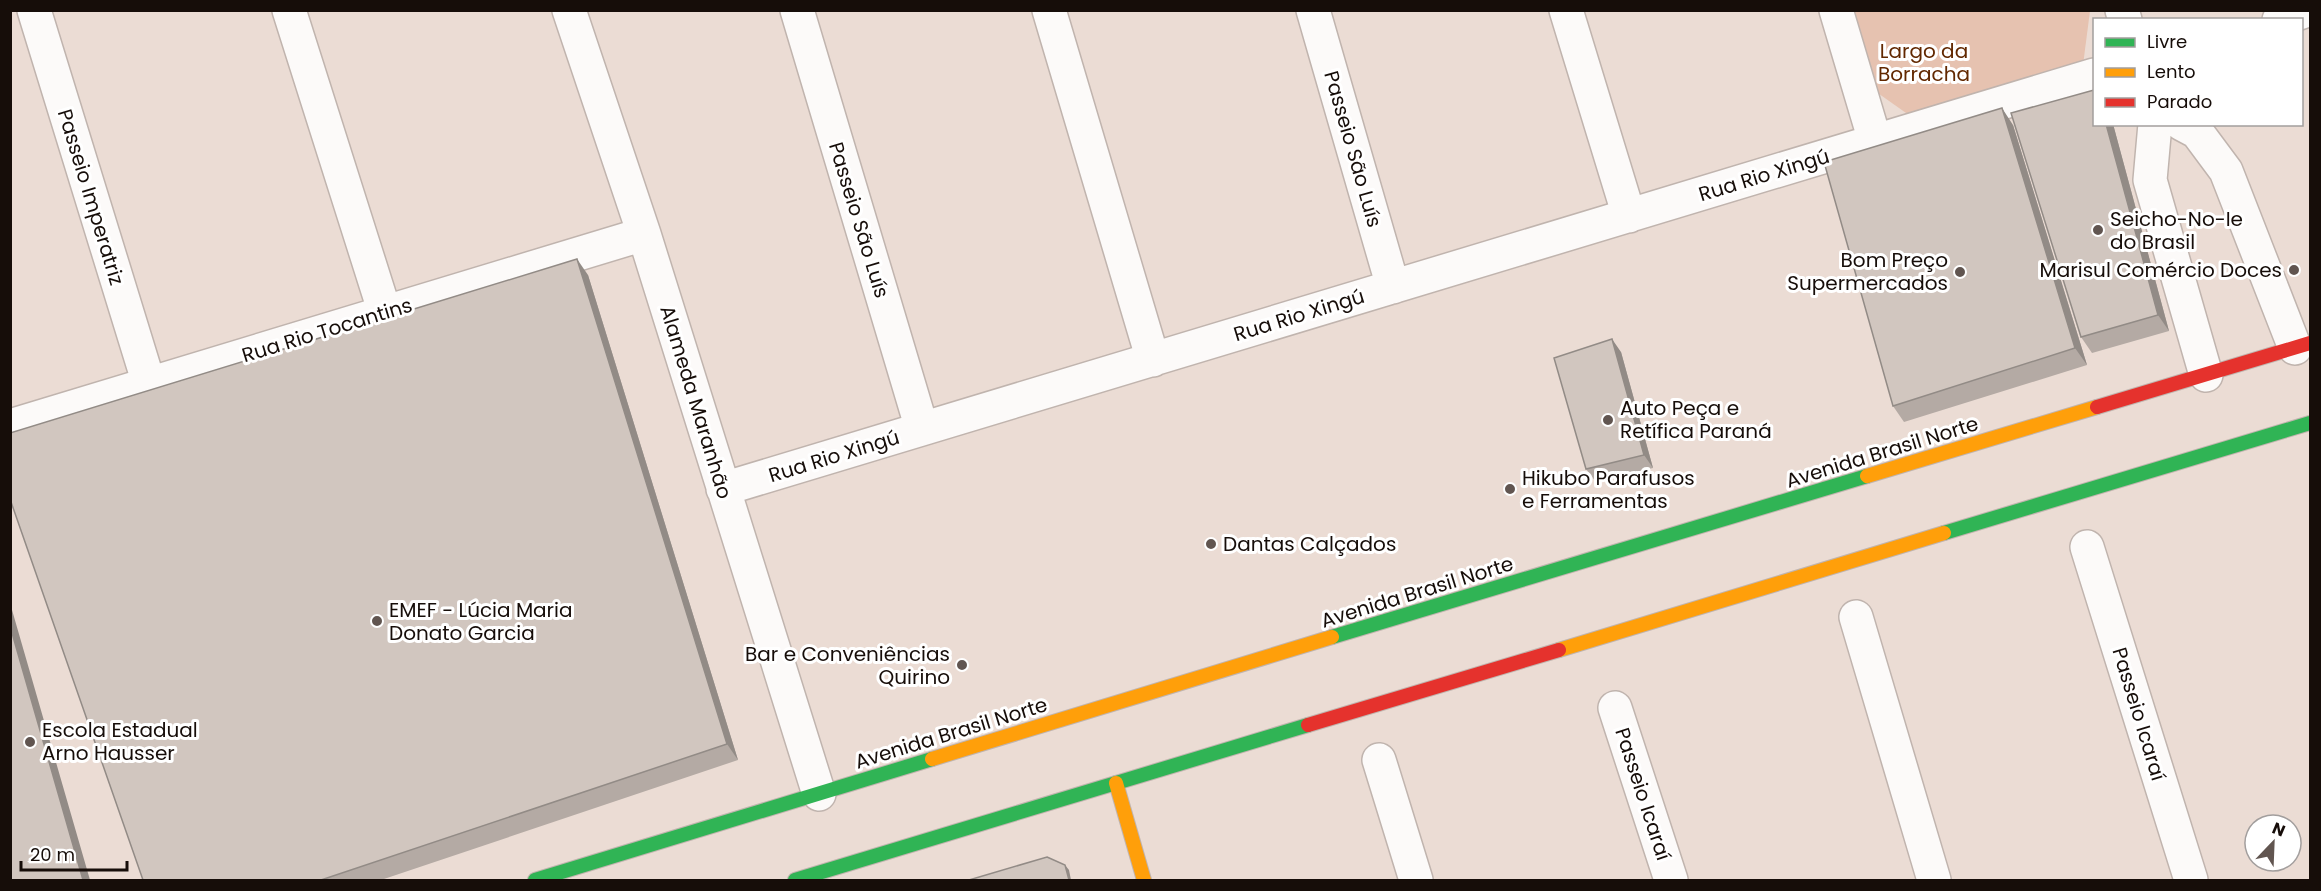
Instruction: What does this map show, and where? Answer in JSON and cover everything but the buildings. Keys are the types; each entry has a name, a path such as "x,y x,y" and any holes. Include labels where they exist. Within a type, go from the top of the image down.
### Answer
{"main road":[{"name":"Avenida Brasil Norte","path":"535,880 1142,694 2303,346"},
{"path":"795,880 2310,423"},
{"path":"1116,783 1144,880"}],"street":[{"name":"Passeio Imperatriz","path":"34,10 149,384"},
{"path":"289,10 385,313"},
{"name":"Passeio São Luís","path":"797,10 922,429"},
{"path":"1049,10 1153,360"},
{"name":"Passeio São Luís","path":"1313,10 1393,287"},
{"path":"1566,10 1629,216"},
{"path":"1836,10 1875,141"},
{"path":"2285,18 2308,10"},
{"name":"Alameda Maranhão","path":"578,13 644,234 819,794"},
{"name":"Rua Rio Xingú","path":"723,489 2093,75"},
{"path":"2155,126 2150,180 2206,375"},
{"path":"2186,126 2198,132 2226,171 2303,346"},
{"name":"Rua Rio Tocantins","path":"10,426 644,234"},
{"name":"Passeio Icaraí","path":"2087,547 2191,880"},
{"path":"1856,617 1934,880"},
{"name":"Passeio Icaraí","path":"1615,708 1671,880"},
{"path":"1379,760 1416,880"}],"green space":[{"name":"Largo da Borracha","path":"1845,11 2090,11 2083,65 1916,120 1865,84"}],"traffic: fast":[{"path":"1944,533 2310,423"},
{"path":"1332,637 1867,476"},
{"path":"795,880 1308,725"},
{"path":"535,880 932,759"}],"traffic: slow":[{"path":"1867,476 2097,407"},
{"path":"1559,650 1944,533"},
{"path":"932,759 1332,637"},
{"path":"1116,783 1144,880"}],"traffic: jam":[{"path":"2097,407 2310,343"},
{"path":"1308,725 1559,650"}],"place":[{"name":"Seicho-No-Ie do Brasil","path":"2098,230"},
{"name":"Marisul Comércio Doces","path":"2294,270"},
{"name":"Bom Preço Supermercados","path":"1960,272"},
{"name":"Auto Peça e Retífica Paraná","path":"1608,420"},
{"name":"Hikubo Parafusos e Ferramentas","path":"1510,489"},
{"name":"Dantas Calçados","path":"1211,544"},
{"name":"EMEF - Lúcia Maria Donato Garcia","path":"377,621"},
{"name":"Bar e Conveniências Quirino","path":"962,665"},
{"name":"Escola Estadual Arno Hausser","path":"30,742"}]}
